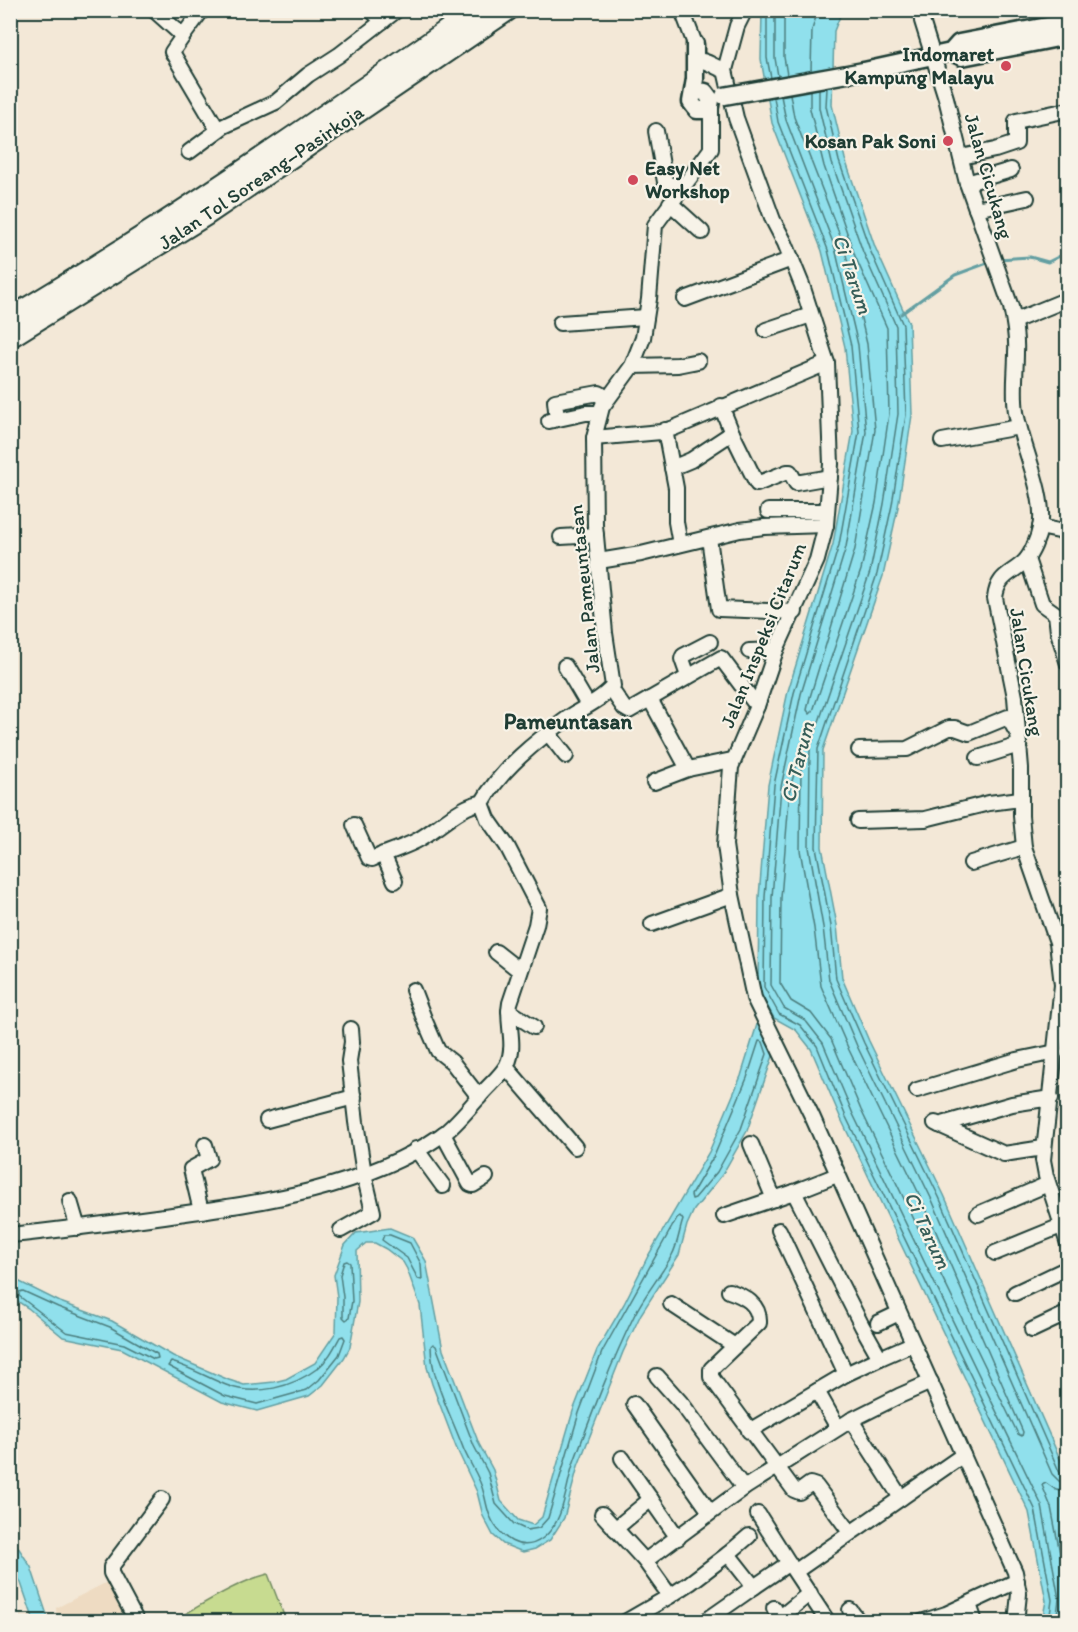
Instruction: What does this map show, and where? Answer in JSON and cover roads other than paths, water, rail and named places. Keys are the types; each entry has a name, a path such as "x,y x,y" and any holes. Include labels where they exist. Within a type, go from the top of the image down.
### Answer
{"highway":[{"name":"Jalan Tol Soreang–Pasirkoja","path":"10,318 191,207 476,10"},
{"name":"Jalan Tol Soreang–Pasirkoja","path":"10,337 206,215 508,10"}],"main road":[{"path":"697,55 709,99 933,56 951,52 959,43 1068,22"},
{"path":"951,52 962,57 1068,36"}],"street":[{"path":"154,10 183,36"},
{"path":"202,10 172,52 218,130"},
{"path":"371,10 383,21"},
{"path":"189,152 218,130 276,102 308,75 339,55 397,10"},
{"path":"682,10 697,55 719,69 726,70"},
{"name":"Jalan Inspeksi Citarum","path":"745,10 737,26 726,70 736,118 772,220 792,259 827,363 830,393 830,477 826,518 817,560 776,650 757,706 732,760 725,845 732,896 748,976 757,1003 791,1072 931,1382 1017,1581"},
{"name":"Jalan Cicukang","path":"921,10 922,21 946,98 967,183 1014,321 1017,352 1014,391 1019,427 1041,507 1040,527 1027,559 1001,579 996,587 995,598 1015,697 1024,847 1062,940 1061,973 1064,994 1043,1160 1048,1184 1068,1244"},
{"name":"Jalan Pameuntasan","path":"482,803 493,786 531,746 613,686 605,633 596,535 594,438 602,408 632,366 643,339 655,225 711,149 709,99"},
{"path":"961,157 1016,143 1016,121 1068,110"},
{"path":"656,131 665,182 670,186 683,185"},
{"path":"967,183 1011,170"},
{"path":"976,209 1027,198"},
{"path":"670,203 702,232"},
{"path":"684,298 792,259"},
{"path":"1014,321 1068,299"},
{"path":"766,330 811,315"},
{"path":"560,322 646,317"},
{"path":"632,366 678,365 698,361"},
{"path":"594,438 665,430 827,363"},
{"path":"598,393 601,394 602,408 586,413 553,420 555,401 598,393"},
{"path":"721,406 757,484 787,472 796,483 830,477"},
{"path":"942,441 1019,427"},
{"path":"665,430 677,497 676,524 680,544"},
{"path":"672,468 692,460 732,433"},
{"path":"768,511 826,518"},
{"path":"599,561 740,530 826,518"},
{"path":"1040,527 1068,533"},
{"path":"561,537 596,535"},
{"path":"709,538 719,609 795,612"},
{"path":"1027,559 1042,604 1056,614 1058,632 1068,664"},
{"path":"688,676 683,656 710,642"},
{"path":"750,651 776,650"},
{"path":"611,689 624,708 629,711 721,658 757,706"},
{"path":"565,666 588,705"},
{"path":"650,699 688,769"},
{"path":"859,750 907,749 949,728 973,732 1008,717 1019,739 978,758"},
{"path":"548,733 566,756"},
{"path":"654,782 688,769 732,760"},
{"path":"858,821 925,819 989,803 1020,799"},
{"path":"10,1235 201,1211 310,1191 364,1174 397,1160 443,1134 506,1067 512,1052 513,1040 509,1011 536,925 539,908 507,846 488,819 482,803 470,805 423,837 369,858 354,825"},
{"path":"971,863 1024,847"},
{"path":"383,854 395,880"},
{"path":"652,924 732,896"},
{"path":"496,952 520,971"},
{"path":"413,990 438,1051 452,1062 479,1097"},
{"path":"509,1011 534,1027"},
{"path":"341,1230 373,1212 364,1174 354,1097 350,1061 351,1029"},
{"path":"917,1090 1017,1060 1056,1052"},
{"path":"506,1067 575,1147"},
{"path":"267,1120 354,1097"},
{"path":"1043,1148 1004,1154 937,1124 1012,1104 1051,1098"},
{"path":"443,1134 470,1184 473,1185 486,1177"},
{"path":"751,1144 774,1199"},
{"path":"201,1211 191,1169 209,1159 205,1145"},
{"path":"416,1149 443,1186"},
{"path":"724,1216 837,1175"},
{"path":"978,1214 1048,1184"},
{"path":"794,1192 861,1326 880,1358"},
{"path":"70,1201 78,1228"},
{"path":"995,1253 1061,1226"},
{"path":"778,1230 816,1296 846,1374"},
{"path":"1015,1293 1068,1268"},
{"path":"729,1291 746,1297 752,1303 760,1319 759,1323 714,1365 709,1373 776,1468 796,1491 799,1492 810,1484 816,1486 850,1532"},
{"path":"671,1304 735,1346"},
{"path":"1032,1330 1068,1312"},
{"path":"878,1323 898,1313"},
{"path":"749,1431 846,1374 912,1344"},
{"path":"657,1376 682,1404 744,1488"},
{"path":"645,1561 744,1488 838,1428 879,1405 931,1382"},
{"path":"817,1391 838,1428"},
{"path":"634,1404 710,1512"},
{"path":"851,1420 901,1498"},
{"path":"704,1622 754,1587 850,1532 963,1455"},
{"path":"622,1458 678,1538"},
{"path":"137,1622 111,1573 111,1567 162,1498"},
{"path":"615,1529 651,1499"},
{"path":"602,1514 645,1561 670,1596"},
{"path":"758,1514 828,1622"},
{"path":"624,1622 690,1583 749,1536"},
{"path":"728,1554 754,1587"},
{"path":"921,1622 946,1614 1017,1581 1019,1603 1016,1622"},
{"path":"774,1608 778,1615 782,1616 810,1593"},
{"path":"969,1604 975,1622"},
{"path":"850,1610 859,1622"}],"water":[{"name":"Ci Tarum","path":"762,11 842,11 834,31 832,105 845,159 875,247 909,323 912,415 898,507 883,576 823,750 822,847 837,925 842,978 869,1041 944,1195 1067,1475 1067,1621 1042,1621 1046,1601 1029,1512 841,1119 811,1049 796,1030 774,1018 758,989 759,897 768,785 788,691 833,544 853,431 845,347 822,251 772,123 761,59"},
{"path":"759,1018 774,1053 747,1131 722,1175 694,1210 687,1225 679,1255 641,1314 623,1352 578,1466 564,1518 550,1540 535,1549 523,1552 503,1544 493,1535 483,1516 477,1492 456,1447 432,1384 427,1367 420,1305 407,1269 403,1262 375,1243 366,1243 357,1251 358,1302 350,1347 344,1358 323,1385 309,1396 257,1411 222,1402 122,1349 63,1337 11,1297 10,1277 60,1302 112,1321 173,1356 229,1380 244,1385 274,1382 286,1379 315,1363 336,1332 337,1297 334,1275 345,1245 356,1233 390,1228 412,1237 426,1261 443,1350 479,1444 493,1470 501,1501 518,1520 533,1525 542,1517 573,1411 597,1350 648,1256 709,1152 741,1076"},
{"path":"10,1535 31,1567 49,1621 34,1621 21,1583 11,1564"}],"waterway":[{"path":"1068,210 1062,218 1068,242"},
{"path":"999,259 1030,257 1048,262 1068,250"},
{"path":"901,314 955,275 990,262"}],"place":[{"name":"Indomaret Kampung Malayu","path":"1006,66"},
{"name":"Kosan Pak Soni","path":"948,141"},
{"name":"Easy Net Workshop","path":"633,180"}],"district":[{"name":"Pameuntasan","path":"568,721"}]}
